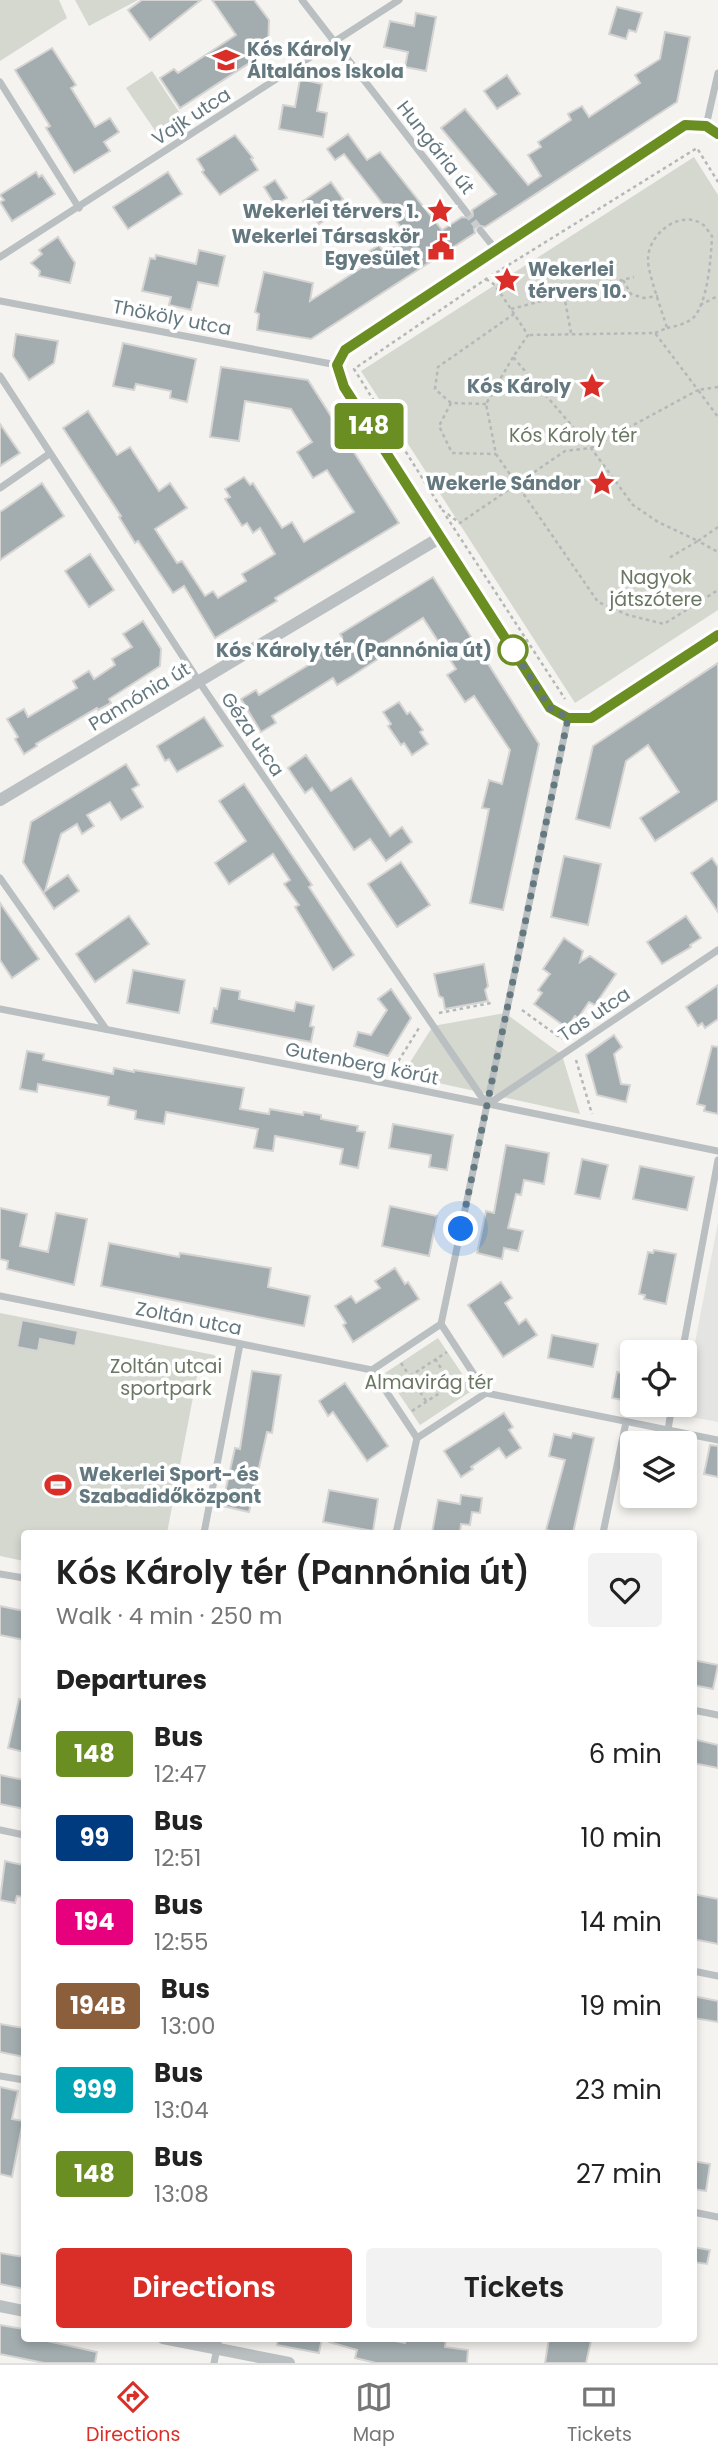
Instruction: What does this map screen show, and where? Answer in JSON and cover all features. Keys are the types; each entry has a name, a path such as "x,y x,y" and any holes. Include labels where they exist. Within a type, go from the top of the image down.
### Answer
{"street":[{"name":"Hungária út","path":"302,0 467,213"},
{"name":"Vajk utca","path":"0,257 399,0"},
{"path":"706,126 718,73"},
{"path":"0,82 79,208"},
{"path":"718,134 706,126 685,125 345,350 337,365 344,387 550,708 568,718 591,718 718,635"},
{"path":"481,230 497,251"},
{"name":"Thököly utca","path":"0,301 337,365"},
{"name":"Géza utca","path":"0,376 200,682 487,1105"},
{"path":"0,488 49,454"},
{"name":"Pannónia út","path":"0,800 441,537"},
{"path":"417,1438 372,1370 441,1324 568,718"},
{"path":"0,878 106,1029"},
{"name":"Tas utca","path":"487,1105 718,950"},
{"name":"Gutenberg körút","path":"0,1009 718,1151"},
{"path":"684,1340 718,1160"},
{"name":"Zoltán utca","path":"0,1296 372,1370"},
{"path":"441,1324 486,1393"},
{"path":"205,1530 240,1344"},
{"path":"397,1530 417,1438 486,1393 718,1440"},
{"path":"668,1430 670,1417"},
{"path":"604,1530 626,1422"},
{"path":"0,1574 21,1578"},
{"path":"697,1711 718,1715"},
{"path":"0,1830 21,1834"},
{"path":"697,1972 718,1976"},
{"path":"0,2076 21,2080"},
{"path":"697,2214 718,2217"},
{"path":"0,2306 21,2310"},
{"path":"214,2363 218,2343 289,2363"}],"path":[{"path":"565,699 354,369 486,279 697,148 718,182"},
{"path":"528,335 655,333 681,325 694,317 710,269 712,236 703,224 691,220 677,221 665,227 654,241 648,259 667,328"},
{"path":"511,309 635,277"},
{"path":"486,279 495,285 528,335"},
{"path":"623,280 631,294 644,299 658,296"},
{"path":"564,295 572,334"},
{"path":"700,305 718,296"},
{"path":"486,404 451,403 435,390 438,367 514,313"},
{"path":"655,333 718,417"},
{"path":"528,335 486,404 496,454 598,602 628,615 664,624 718,590"},
{"path":"513,357 592,448 633,505 668,527 718,551"},
{"path":"442,510 460,523 565,451 592,448 698,390 718,387"},
{"path":"451,403 439,426 452,453 496,454"},
{"path":"667,559 718,527"},
{"path":"435,1014 491,1003"},
{"path":"522,1010 565,1041"},
{"path":"395,1066 420,1025"},
{"path":"576,1058 597,1127"},
{"path":"410,1376 456,1346"},
{"path":"395,1354 426,1402"},
{"path":"435,1359 466,1406"},
{"path":"403,1417 452,1385"}],"shaded area":[{"path":"718,1222 718,1422 691,1417 697,1417 696,1340"}],"green space":[{"path":"0,0 59,0 67,18 0,61"},
{"path":"75,0 138,0 89,26"},
{"path":"152,71 181,115 156,132 126,88"},
{"name":"Kós Károly tér","path":"694,157 718,195 718,610 575,703 361,371"},
{"path":"505,1013 562,1055 580,1114 402,1075 433,1026"},
{"name":"Wekerlei Sport- és Szabadidőközpont","path":"0,1313 216,1357 198,1371 168,1530 21,1530 21,1560 0,1556"},
{"name":"Almavirág tér","path":"438,1338 473,1390 420,1425 385,1373"}],"building":[{"path":"142,0 201,0 150,40 128,10"},
{"name":"Kós Károly Általános Iskola","path":"212,0 254,0 269,20 268,51 180,108 160,78 174,69 178,73 236,35"},
{"path":"617,7 642,13 636,32 629,30 626,39 609,34"},
{"path":"416,13 436,17 426,71 405,67 408,52 384,47 390,21 414,26"},
{"path":"665,32 690,37 677,102 485,227 477,225 474,228 475,233 311,339 257,330 259,314 255,312 264,272 313,283 310,301 361,268 356,260 379,245 383,251 407,235 344,154 335,160 327,149 348,134 367,160 380,152 442,230 462,217 470,218 473,215 472,210 496,194 441,128 465,109 528,185 541,176 528,155 541,147 538,142 571,120 568,114 582,106 589,117 640,83 635,75 660,59"},
{"path":"52,48 76,85 71,88 95,127 110,118 119,132 104,142 110,151 74,173 46,128 50,126 15,70"},
{"path":"507,75 520,94 497,109 484,91"},
{"path":"300,79 322,84 317,111 327,113 323,137 279,129 283,105 295,107"},
{"path":"235,135 253,158 251,159 258,170 220,195 202,172 204,170 197,159"},
{"path":"36,172 39,177 42,175 55,194 12,221 0,202 4,200 0,195"},
{"path":"168,172 182,194 128,229 113,207"},
{"path":"275,180 287,198 275,205 264,187"},
{"path":"331,182 343,199 338,203 342,208 319,224 303,201"},
{"path":"58,237 75,263 70,283 39,276 40,271 31,263 42,254 39,250"},
{"path":"199,250 225,256 218,286 198,282 191,310 169,305 171,297 142,291 150,258 155,259 156,255 196,264"},
{"path":"16,334 58,341 54,363 29,380 13,356"},
{"path":"123,343 196,359 187,402 170,398 171,391 136,384 134,390 113,386"},
{"path":"221,367 308,380 399,523 275,598 277,601 215,638 184,586 173,593 138,541 135,543 119,517 121,516 63,428 88,411 117,455 130,447 159,491 170,483 187,508 155,529 177,563 182,561 205,596 213,591 218,598 246,581 242,574 275,554 260,528 253,533 247,523 242,526 225,499 230,497 225,489 244,477 250,485 253,483 282,528 292,522 304,542 354,512 327,470 313,478 297,452 312,442 291,409 245,401 239,441 210,437"},
{"path":"0,424 20,453 0,466"},
{"path":"42,483 64,516 0,560 0,512"},
{"path":"90,554 114,590 89,607 65,571"},
{"path":"433,577 539,744 503,910 470,903 489,809 482,808 489,780 502,784 510,750 474,696 465,702 447,675 456,669 423,618 373,650 378,659 337,685 333,678 272,716 276,723 261,732 241,699 256,690 259,695 320,658 317,653 342,637 340,634"},
{"path":"143,621 161,649 160,666 109,699 111,703 98,710 97,708 24,754 7,719 24,709 28,717 77,688 73,681 89,671 94,679 115,665 112,659 132,647 123,634"},
{"path":"718,663 718,800 655,841 640,818 679,792 648,745 626,761 610,828 576,819 593,746"},
{"path":"399,702 423,730 420,732 428,744 412,755 388,726 391,724 383,712"},
{"path":"204,717 223,746 177,772 169,759 165,761 157,746"},
{"path":"306,755 331,791 351,778 390,836 402,827 412,842 386,861 370,839 354,850 312,788 305,793 288,768"},
{"path":"126,764 139,785 132,789 143,807 121,820 110,802 87,815 94,826 82,834 77,824 61,834 45,891 68,875 79,891 54,909 23,862 31,822"},
{"path":"244,784 312,885 309,887 354,955 333,970 295,907 299,905 284,884 290,880 273,854 229,884 215,863 246,841 219,801"},
{"path":"564,856 601,864 588,925 551,917"},
{"path":"712,858 718,867 718,912 691,873"},
{"path":"401,862 430,905 397,927 368,884"},
{"path":"0,903 39,959 12,978 0,960"},
{"path":"129,916 149,944 95,982 76,954"},
{"path":"686,916 701,938 662,964 647,942"},
{"path":"564,938 583,951 580,962 590,956 616,974 595,1005 589,1002 567,1028 534,1004 542,993 538,990 550,974 543,969"},
{"path":"484,964 488,1001 445,1009 434,974"},
{"path":"133,970 185,980 179,1013 127,1003"},
{"path":"718,985 718,1019 705,1028 702,1023 698,1026 686,1007"},
{"path":"221,988 240,991 239,999 294,1011 296,1002 314,1006 310,1026 314,1027 311,1042 211,1023"},
{"path":"391,989 411,1018 388,1056 354,1046 358,1032 371,1035 387,1010 378,999"},
{"path":"614,1035 622,1047 614,1054 621,1084 630,1085 626,1102 597,1095 586,1055"},
{"path":"712,1046 718,1047 718,1114 704,1111 705,1106 697,1104"},
{"path":"27,1051 44,1054 43,1060 113,1074 114,1068 134,1070 244,1088 240,1109 269,1114 270,1109 303,1115 304,1112 321,1115 321,1119 358,1126 357,1131 365,1132 358,1168 340,1164 343,1149 307,1142 275,1136 273,1151 254,1148 258,1129 166,1112 164,1124 135,1119 136,1111 108,1105 109,1097 38,1084 37,1092 20,1089"},
{"path":"393,1124 453,1135 447,1170 429,1167 431,1155 389,1148"},
{"path":"506,1145 549,1153 544,1184 524,1180 521,1195 516,1194 508,1228 523,1231 518,1251 504,1248 502,1259 477,1253 486,1211 494,1213"},
{"path":"582,1159 608,1165 600,1199 575,1194"},
{"path":"640,1166 694,1177 687,1210 633,1199"},
{"path":"390,1206 437,1216 429,1256 382,1246"},
{"path":"0,1208 27,1214 20,1246 48,1252 56,1213 87,1219 74,1285 7,1269 8,1261 0,1259"},
{"path":"109,1243 179,1257 180,1253 271,1268 268,1287 310,1296 304,1326 101,1286"},
{"path":"654,1250 676,1254 666,1304 644,1299 645,1295 639,1294 648,1252 653,1253"},
{"path":"395,1268 419,1299 353,1342 343,1325 346,1323 335,1306 351,1296 356,1303 380,1288 375,1281"},
{"path":"501,1282 512,1298 505,1303 519,1324 526,1319 537,1335 503,1357 468,1305"},
{"path":"22,1320 78,1331 75,1346 40,1339 38,1351 17,1347"},
{"path":"552,1335 598,1344 593,1367 548,1358"},
{"path":"252,1371 281,1375 272,1433 267,1432 249,1512 222,1506 235,1448 240,1449"},
{"path":"617,1372 620,1373 620,1400 612,1398"},
{"path":"345,1383 388,1446 367,1461 333,1412 328,1416 319,1401"},
{"path":"504,1413 513,1427 509,1430 521,1448 506,1458 499,1448 461,1477 444,1451"},
{"path":"573,1433 594,1438 574,1530 546,1530 565,1460 549,1456 554,1434 571,1438"},
{"path":"710,1445 718,1446 718,1477 704,1474"},
{"path":"329,1490 378,1499 373,1530 323,1522"},
{"path":"461,1495 482,1498 480,1513 472,1512 470,1525 461,1524 460,1530 433,1530 438,1500 460,1504"},
{"path":"0,1606 21,1610 21,1639 0,1635"},
{"path":"697,1661 718,1665 713,1689 697,1686"},
{"path":"19,1699 21,1699 21,1751 8,1748"},
{"path":"697,1740 718,1745 718,1768 697,1764"},
{"path":"0,1775 21,1779 21,1808 0,1804"},
{"path":"5,1861 21,1865 21,1897 17,1896 15,1903 0,1900"},
{"path":"697,1895 718,1899 718,1944 697,1940"},
{"path":"697,1997 718,2001 718,2022 697,2019"},
{"path":"0,2024 21,2028 21,2056 0,2052"},
{"path":"0,2087 18,2091 12,2119 21,2121 21,2131 12,2177 0,2174"},
{"path":"697,2162 710,2164 706,2191 697,2190"},
{"path":"697,2248 710,2250 707,2264 697,2263"},
{"path":"0,2253 21,2256 21,2288 0,2284"},
{"path":"0,2325 21,2328 21,2342 52,2342 97,2352 95,2363 44,2363 0,2354"},
{"path":"277,2342 321,2342 319,2353 277,2345"},
{"path":"329,2342 446,2342 445,2347 468,2350 467,2363 376,2363 355,2358 357,2350"},
{"path":"548,2342 591,2342 586,2363 545,2363"}],"tunnel":[{"path":"467,213 480,230"}],"bus line":[{"name":"148","path":"718,134 706,126 685,125 345,350 337,365 344,387 550,708 568,718 591,718 718,635"}],"place":[{"name":"Kós Károly Általános Iskola","path":"226,60"},
{"name":"Wekerlei térvers 1.","path":"440,211"},
{"name":"Wekerlei Társaskör Egyesület","path":"441,247"},
{"name":"Wekerlei térvers 10.","path":"507,280"},
{"name":"Kós Károly","path":"592,386"},
{"name":"Wekerle Sándor","path":"602,483"},
{"name":"Kós Károly tér (Pannónia út)","path":"513,650"},
{"name":"Wekerlei Sport- és Szabadidőközpont","path":"58,1485"}],"route":[{"path":"461,1229 568,718 550,708 509,644 513,650"}],"park label":[{"name":"Nagyok játszótere","path":"656,588"},
{"name":"Zoltán utcai sportpark","path":"166,1377"}]}
